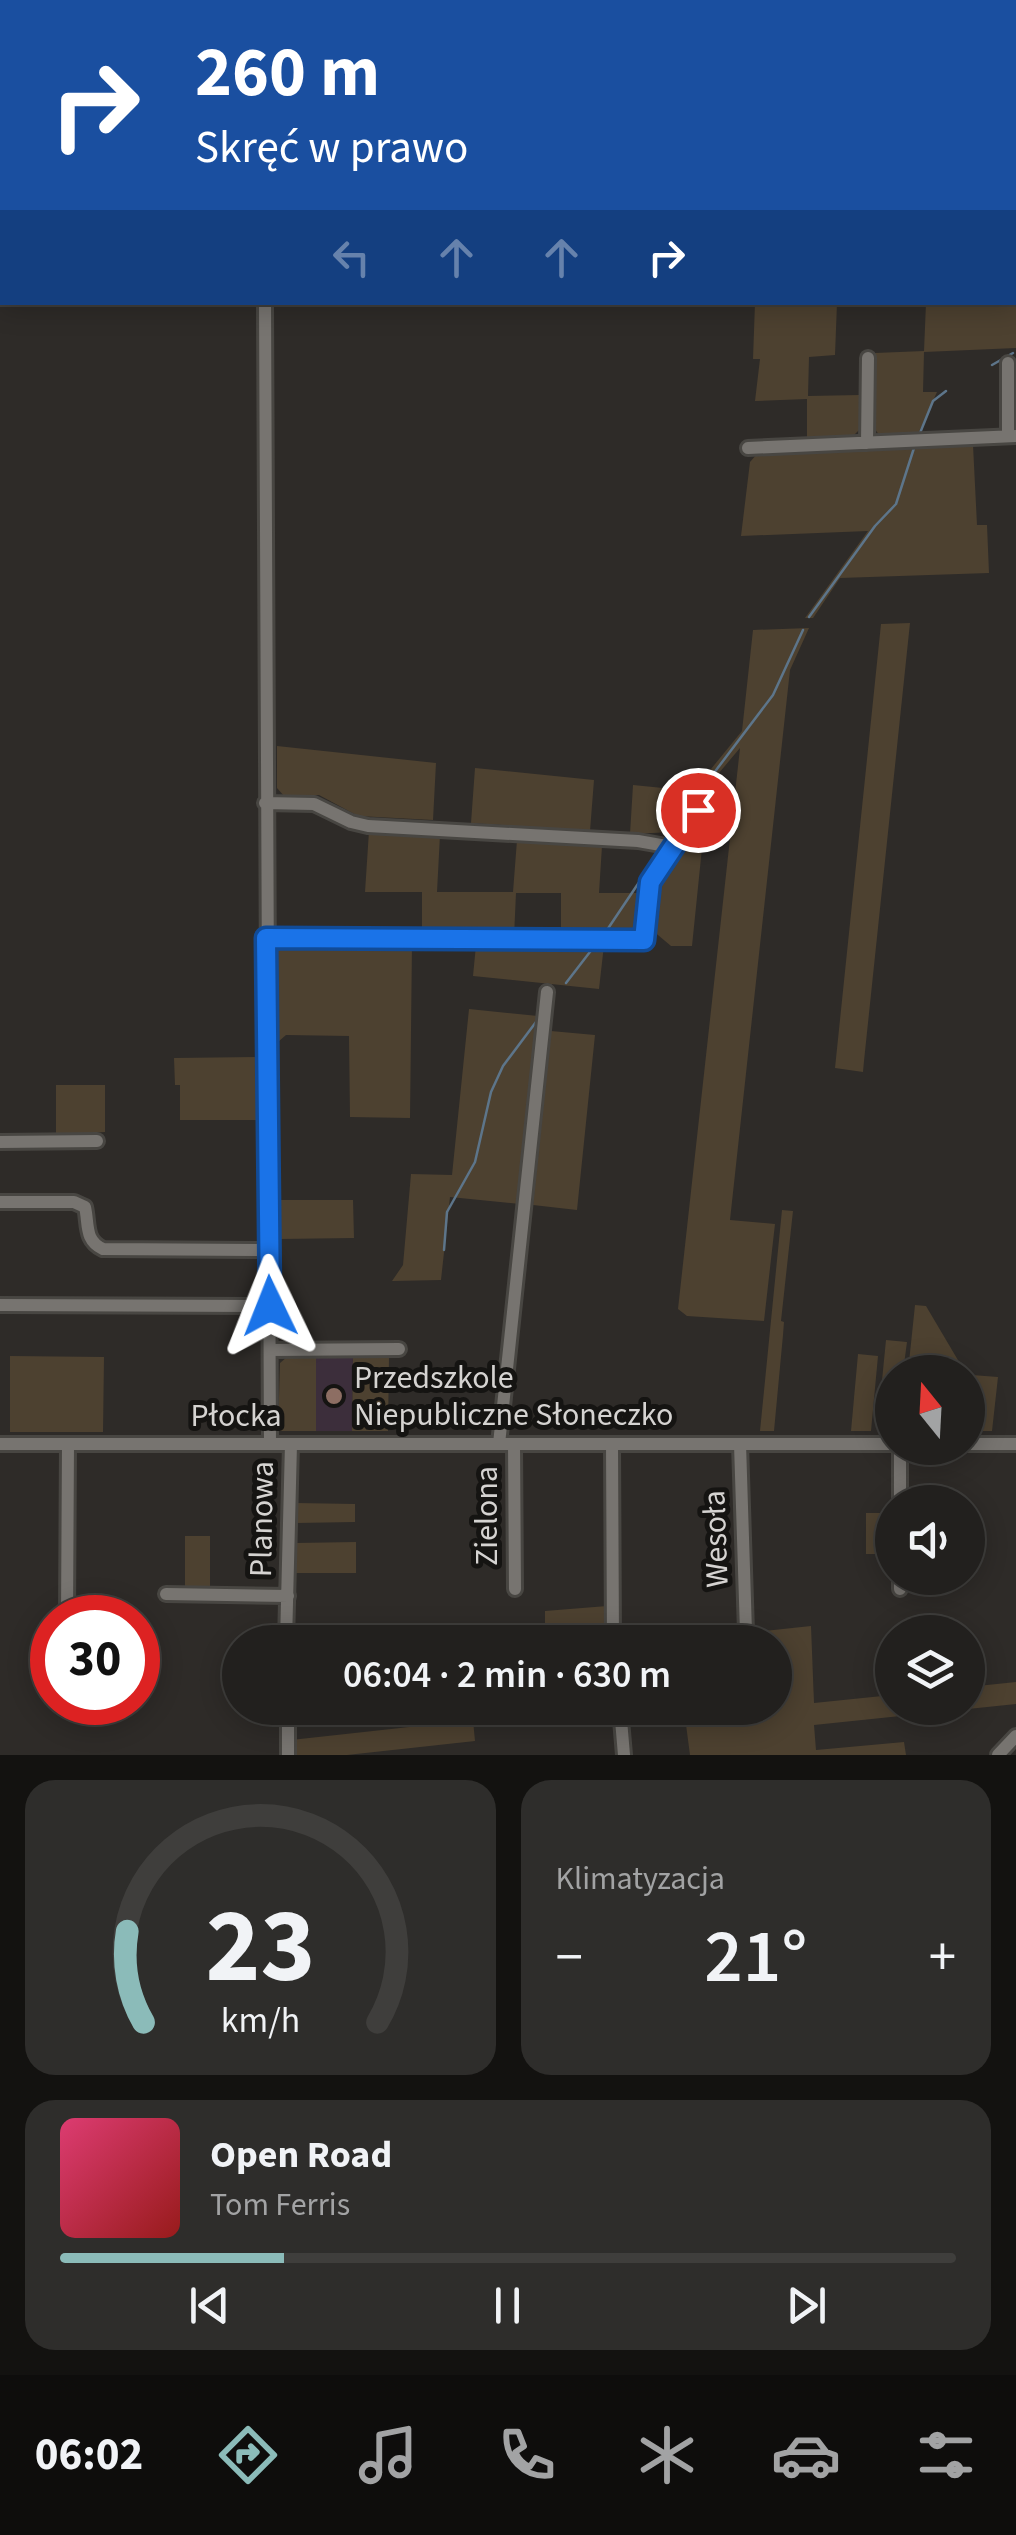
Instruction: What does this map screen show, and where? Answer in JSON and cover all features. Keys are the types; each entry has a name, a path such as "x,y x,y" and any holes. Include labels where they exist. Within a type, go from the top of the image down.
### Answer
{"street":[{"path":"265,305 270,1444"},
{"path":"867,443 868,358"},
{"path":"748,448 1012,436 1008,364"},
{"path":"266,938 639,941 646,937 650,882 698,810 701,798"},
{"path":"265,803 314,804 368,826 656,842 672,847"},
{"path":"499,1444 547,992"},
{"path":"0,1142 97,1141"},
{"path":"0,1202 74,1202 85,1207 88,1235 102,1249 268,1250"},
{"path":"0,1305 270,1306"},
{"path":"270,1350 398,1350"},
{"name":"Płocka","path":"0,1444 875,1444"},
{"path":"67,1595 68,1444"},
{"name":"Planowa","path":"287,1625 290,1444"},
{"name":"Zielona","path":"514,1444 515,1588"},
{"path":"612,1444 613,1625"},
{"name":"Wesoła","path":"740,1444 746,1625"},
{"path":"985,1444 1016,1444"},
{"name":"Planowa","path":"166,1594 288,1596"},
{"path":"288,1725 288,1755"},
{"path":"621,1725 624,1755"},
{"path":"998,1755 1016,1736"}],"shaded area":[{"path":"755,305 837,305 835,355 809,357 808,396 860,395 860,429 853,436 807,438 807,399 755,401 760,359 753,359"},
{"path":"926,305 1016,305 1016,348 924,352 923,392 937,392 918,434 880,436 874,428 875,353 924,351"},
{"path":"973,445 977,525 987,525 989,573 840,578 813,618 805,618 868,531 741,536 750,462 757,454"},
{"path":"910,623 863,1072 835,1068 881,624"},
{"path":"809,628 790,670 730,1220 775,1224 764,1321 687,1316 678,1309 740,748 703,792 693,792 692,805 673,832 630,834 633,785 693,791 742,731 753,630"},
{"path":"277,746 436,763 433,820 358,816 319,795 284,796 277,788"},
{"path":"475,768 594,780 590,831 471,823"},
{"path":"706,809 692,946 671,946 652,930 655,884"},
{"path":"369,831 440,835 437,892 513,892 517,840 602,846 599,893 641,893 638,931 629,938 561,938 561,893 516,893 514,937 422,937 422,892 365,892"},
{"path":"277,942 412,944 410,1118 350,1117 349,1036 286,1035 278,1042"},
{"path":"476,945 604,945 599,989 473,976"},
{"path":"469,1009 538,1016 520,1204 450,1197 441,1280 392,1281 403,1265 411,1174 452,1175"},
{"path":"551,1031 595,1035 577,1210 533,1205"},
{"path":"262,1057 263,1120 180,1120 180,1085 175,1085 174,1058"},
{"path":"56,1085 105,1085 105,1132 56,1135"},
{"path":"279,1200 353,1200 354,1238 279,1239"},
{"path":"782,1210 793,1211 774,1431 760,1431"},
{"path":"915,1305 926,1306 955,1355 910,1355"},
{"path":"886,1340 907,1342 905,1355 885,1355"},
{"path":"858,1354 875,1356 871,1431 851,1431"},
{"path":"10,1356 104,1357 103,1432 10,1432"},
{"path":"287,1357 316,1357 316,1431 278,1431 280,1363"},
{"name":"Przedszkole Niepubliczne Słoneczko","path":"316,1357 353,1357 352,1431 316,1431"},
{"path":"353,1357 389,1357 388,1431 352,1431"},
{"path":"985,1376 998,1377 992,1431 985,1431"},
{"path":"296,1503 355,1504 355,1522 296,1523"},
{"path":"866,1513 875,1513 875,1554 866,1554"},
{"path":"185,1536 210,1536 210,1588 185,1588"},
{"path":"356,1542 356,1573 295,1573 296,1543"},
{"path":"607,1606 607,1625 545,1625 545,1611"},
{"path":"811,1626 814,1703 875,1697 875,1719 814,1725 816,1750 904,1742 906,1755 690,1755 686,1725 792,1725 792,1628"},
{"path":"1016,1682 1016,1704 985,1707 985,1685"},
{"path":"428,1725 473,1725 475,1741 347,1755 291,1755 291,1740"}],"waterway":[{"path":"992,365 1013,353"},
{"path":"920,433 933,401 946,391"},
{"path":"809,617 875,526 896,504 914,448"},
{"path":"701,790 773,695 803,630"},
{"path":"605,933 654,860"},
{"path":"566,983 593,948"},
{"path":"444,1250 447,1212 475,1162 491,1092 503,1066 536,1022"}],"place":[{"name":"Przedszkole Niepubliczne Słoneczko","path":"334,1396"}],"route":[{"path":"270,1306 266,938 644,940 650,882 698,810"}]}
